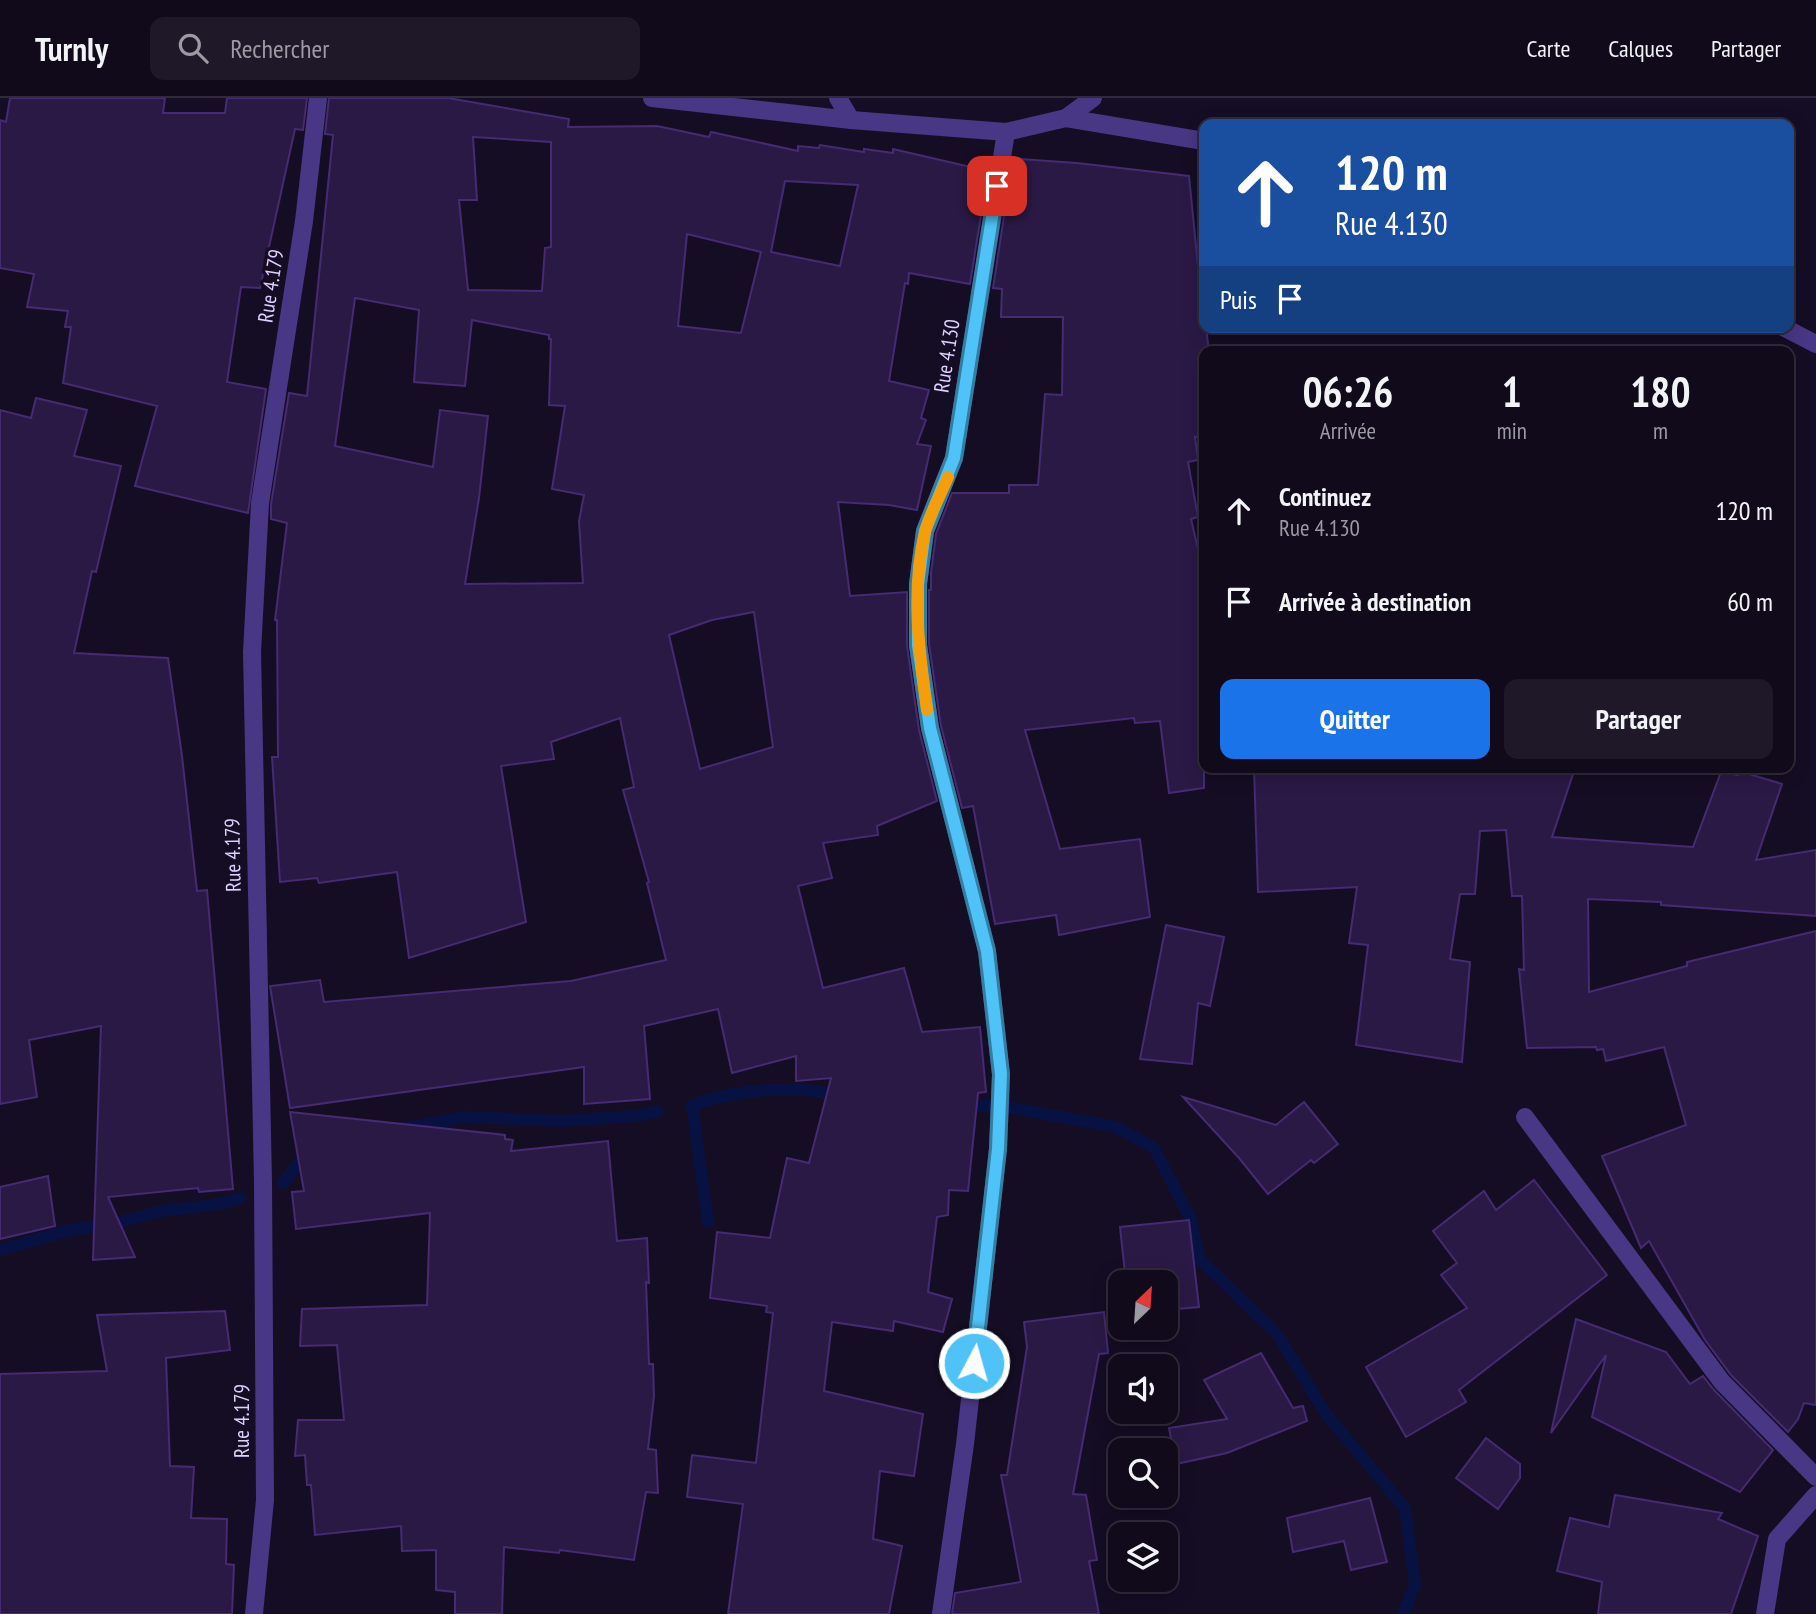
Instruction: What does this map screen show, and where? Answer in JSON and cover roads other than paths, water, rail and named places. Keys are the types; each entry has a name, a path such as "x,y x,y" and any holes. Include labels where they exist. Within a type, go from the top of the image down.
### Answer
{"street":[{"name":"Rue 4.179","path":"254,1614 265,1486 263,1182 251,652 260,503 304,221 318,98"},
{"path":"652,98 850,120 1006,132 1066,118 1199,140"},
{"path":"838,98 850,120"},
{"path":"1066,118 1093,98"},
{"name":"Rue 4.130","path":"941,1614 965,1444 995,1176 1001,1074 987,951 930,728 918,645 918,584 925,531 954,458 1006,132"},
{"path":"1794,333 1816,344"},
{"path":"1525,1117 1722,1382 1816,1477"},
{"path":"1765,1614 1777,1539 1816,1495"}],"waterway":[{"path":"708,1222 692,1105 761,1090 805,1090 843,1095"},
{"path":"962,1104 1001,1107"},
{"path":"1007,1107 1116,1127 1154,1148 1191,1220 1200,1260 1277,1334 1326,1414 1405,1508 1415,1585 1403,1614"},
{"path":"401,1129 465,1117 563,1121 657,1112"},
{"path":"283,1183 309,1154"},
{"path":"0,1250 70,1230 116,1223 161,1211 220,1204 240,1198"}]}
